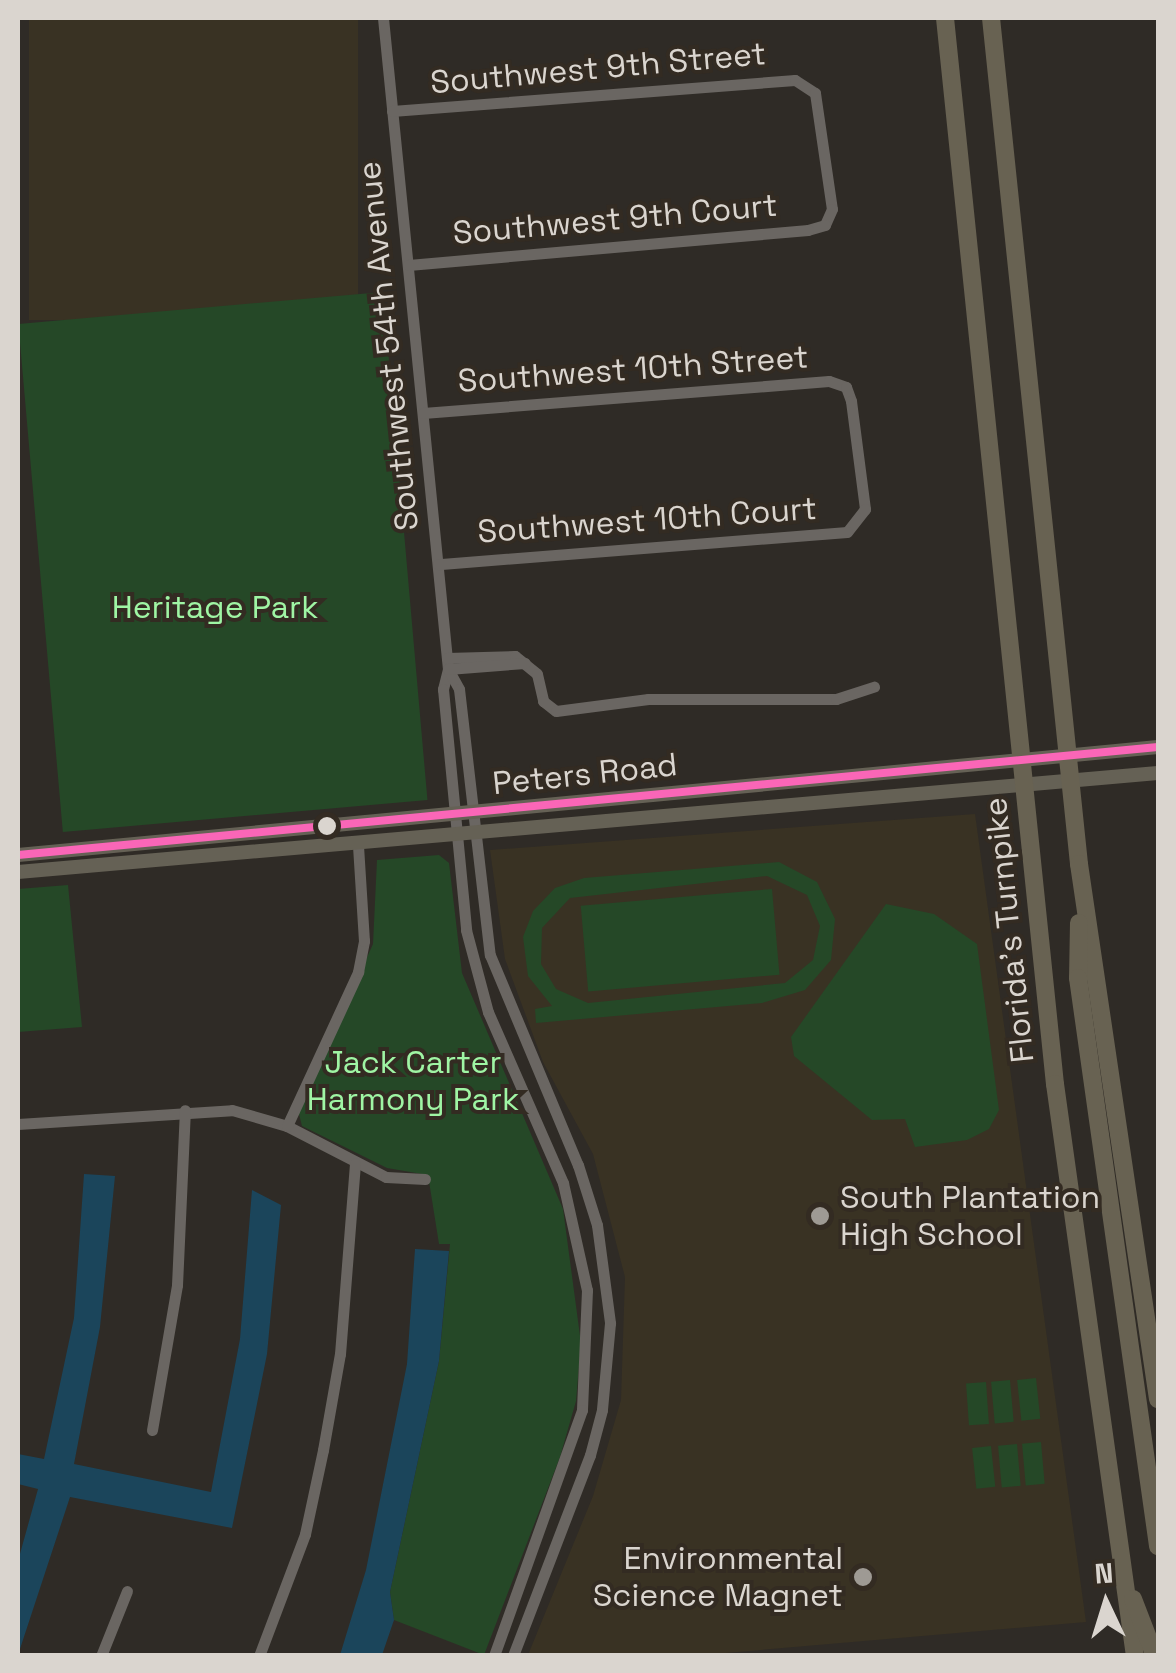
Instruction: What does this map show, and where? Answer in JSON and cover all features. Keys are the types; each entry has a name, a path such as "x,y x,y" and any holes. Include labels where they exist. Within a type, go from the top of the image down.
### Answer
{"highway":[{"name":"Florida's Turnpike","path":"945,18 1055,1084 1120,1571 1135,1656"},
{"path":"991,18 1079,864 1158,1399"},
{"path":"1079,864 1078,978 1158,1546"},
{"path":"1120,1571 1155,1656"}],"main road":[{"name":"Peters Road","path":"18,855 1158,747"},
{"name":"Peters Road","path":"18,872 358,846 1158,773"}],"street":[{"name":"Southwest 54th Avenue","path":"383,18 447,663 442,689 456,836 478,985 563,1183 584,1262 588,1317 582,1410 571,1451 494,1656"},
{"name":"Southwest 9th Street","path":"392,112 808,83 815,93 832,209 825,224"},
{"name":"Southwest 9th Court","path":"409,265 825,224"},
{"name":"Southwest 10th Street","path":"423,413 829,381 846,386 865,509 859,524"},
{"name":"Southwest 10th Court","path":"438,564 846,532 859,524"},
{"path":"447,663 515,656 537,674 543,701 556,711 648,699 836,698 874,687"},
{"name":"Southwest 54th Avenue","path":"447,663 459,688 490,956 578,1165 597,1225 610,1323 602,1410 590,1455 514,1656"},
{"path":"287,1126 358,972 364,942 358,846"},
{"path":"152,1430 177,1285 185,1110"},
{"path":"18,1124 185,1110 232,1110 287,1126 354,1164 386,1177 425,1179"},
{"path":"259,1656 305,1534 323,1450 340,1354 354,1164"},
{"path":"100,1656 127,1591"}],"shaded area":[{"path":"29,18 358,18 358,320 29,320"},
{"name":"South Plantation High School","path":"975,814 1086,1622 702,1655 528,1655 593,1496 621,1400 625,1277 593,1154 543,1062 505,959 490,850"}],"green space":[{"name":"Heritage Park","path":"383,292 427,800 63,832 18,324"},
{"name":"Jack Carter Harmony Park","path":"439,855 449,863 462,973 563,1209 581,1343 576,1401 560,1457 484,1655 394,1620 390,1592 439,1361 450,1244 439,1244 428,1175 387,1168 302,1126 298,1110 373,944 377,860"},
{"path":"779,862 817,882 835,919 831,960 805,990 762,1003 536,1023 535,1009 552,1006 528,976 523,937 533,911 555,888 584,878","holes":["767,876 807,895 820,926 813,960 785,983 588,1003 556,989 541,964 542,928 570,898"]},
{"path":"68,885 82,1027 18,1032 18,889"},
{"path":"772,889 779,975 588,991 581,906"},
{"path":"886,904 934,914 977,944 999,1110 989,1129 967,1140 915,1147 905,1119 872,1120 794,1056 791,1037"},
{"path":"1036,1378 1040,1419 1021,1421 1017,1380"},
{"path":"1010,1380 1014,1422 995,1423 991,1382"},
{"path":"986,1382 989,1424 969,1425 966,1383"},
{"path":"1041,1442 1045,1484 1026,1485 1022,1444"},
{"path":"1017,1444 1021,1486 1002,1487 998,1446"},
{"path":"991,1446 995,1487 976,1489 972,1448"}],"water":[{"path":"84,1174 115,1176 100,1327 74,1464 211,1492 240,1339 252,1190 281,1205 267,1354 232,1528 70,1497 18,1655 18,1561 38,1489 18,1484 18,1454 44,1459 74,1318"},
{"path":"415,1249 449,1251 439,1361 390,1592 394,1620 382,1655 340,1655 366,1570 407,1364"}],"transit line":[{"path":"18,855 1158,747"}],"place":[{"name":"South Plantation High School","path":"820,1216"},
{"name":"Environmental Science Magnet","path":"863,1577"}]}
